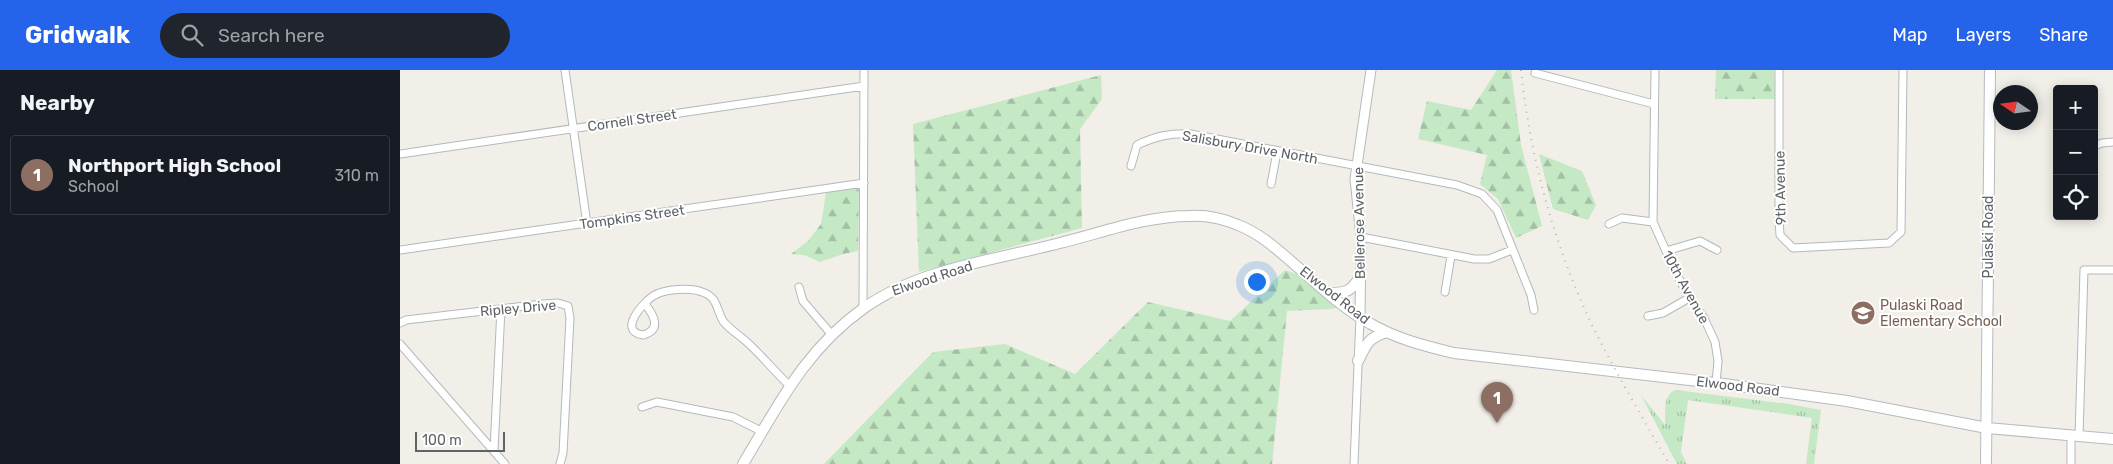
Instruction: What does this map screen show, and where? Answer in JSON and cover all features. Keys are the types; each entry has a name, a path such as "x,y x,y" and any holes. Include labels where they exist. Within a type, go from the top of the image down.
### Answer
{"main road":[{"name":"Pulaski Road","path":"1986,464 1990,70"},
{"name":"Elwood Road","path":"743,464 789,385 832,335 863,308 890,291 949,270 1137,224 1189,216 1216,219 1244,228 1276,248 1360,317 1387,332 1419,345 1454,353 1716,383 1847,401 1987,428 2113,438"},
{"path":"1330,294 1343,293 1352,289 1360,276"},
{"path":"1358,361 1367,342 1375,336 1387,332"}],"street":[{"path":"566,70 587,224"},
{"path":"863,308 864,70"},
{"name":"Bellerose Avenue","path":"1360,317 1362,237 1356,191 1356,166 1371,70"},
{"name":"10th Avenue","path":"1655,70 1653,222 1688,298 1704,318 1715,342 1718,361 1716,383"},
{"name":"9th Avenue","path":"1779,70 1780,235 1793,248 1889,244 1901,232 1903,70"},
{"path":"1535,73 1654,104"},
{"name":"Cornell Street","path":"400,154 864,86"},
{"name":"Salisbury Drive North","path":"1131,166 1137,145 1161,134 1191,134 1277,152 1458,185 1482,194 1497,210 1531,295 1534,310"},
{"path":"2098,144 2113,142"},
{"path":"1271,184 1277,152"},
{"name":"Tompkins Street","path":"400,250 864,183"},
{"path":"1609,224 1622,218 1653,222"},
{"path":"1362,237 1452,256 1489,259 1512,250"},
{"path":"1666,252 1700,241 1717,250"},
{"path":"1444,292 1452,256"},
{"path":"2071,464 2075,435 2084,270 2113,270"},
{"path":"799,287 803,301 832,335"},
{"path":"645,304 652,297 662,293 691,290 701,291 710,295 717,302 722,320 729,328 751,346 789,385"},
{"path":"1648,316 1663,313 1688,298"},
{"name":"Ripley Drive","path":"400,323 406,320 543,304 558,303 568,306 570,318 563,453 560,464"},
{"path":"494,450 501,309"},
{"path":"1354,464 1360,317"},
{"path":"400,344 506,464"},
{"path":"642,407 657,402 714,413 733,417 761,431"}],"green space":[{"path":"1497,70 1511,70 1521,145 1542,226 1516,238 1498,199 1480,184 1487,155 1418,139 1427,101 1471,110"},
{"path":"1716,70 1774,70 1775,99 1715,99"},
{"path":"1101,75 1102,99 1080,129 1082,228 919,272 913,124"},
{"path":"1539,154 1582,171 1596,205 1588,220 1553,209"},
{"path":"856,188 859,190 858,251 820,262 804,255 791,254 808,241 821,224 826,193 834,190"},
{"path":"1285,270 1323,283 1338,300 1353,305 1331,309 1287,311 1272,464 824,464 933,352 1005,344 1075,374 1148,302 1230,321"},
{"path":"1675,390 1789,404 1821,410 1814,464 1806,464 1812,418 1688,400 1681,452 1687,464 1677,464 1641,395 1665,425 1666,401 1668,396"}],"railway":[{"path":"1521,70 1537,168 1566,264 1578,295 1601,343 1669,464"}],"place":[{"name":"Pulaski Road Elementary School","path":"1863,313"},
{"name":"Northport High School","path":"1497,423"}]}
